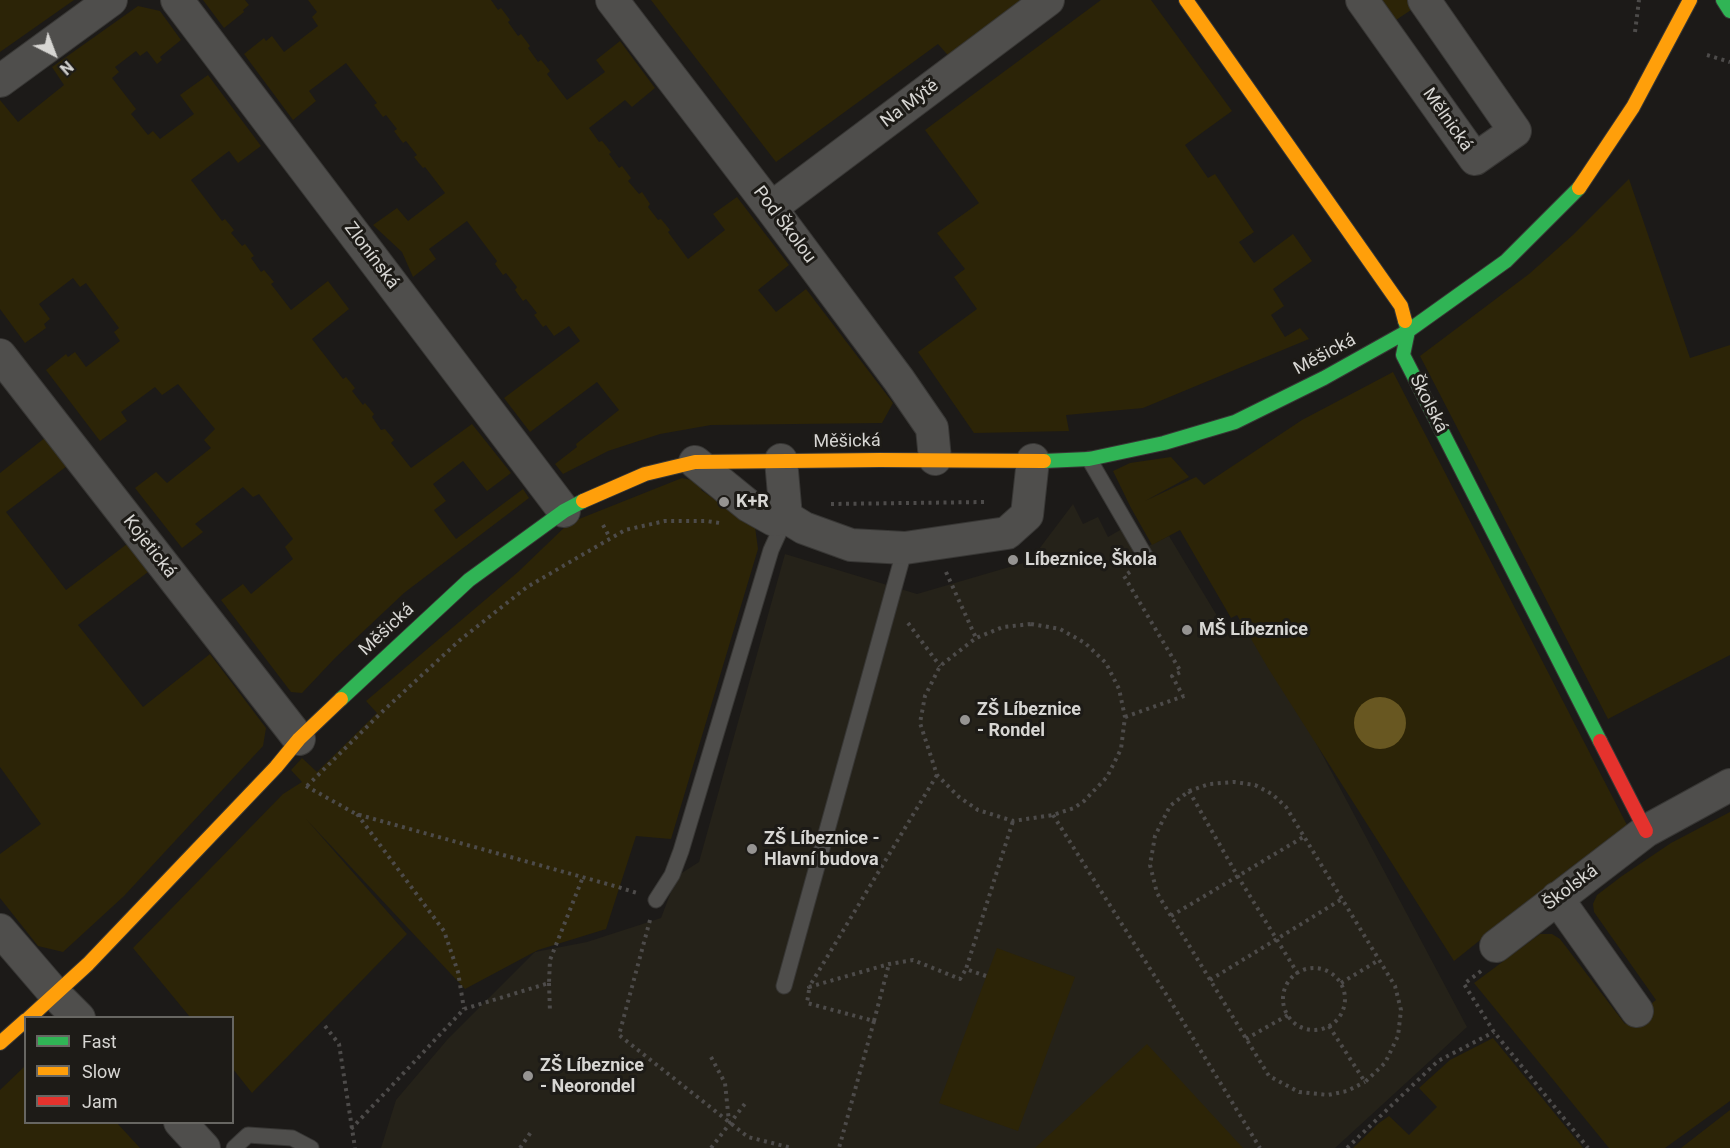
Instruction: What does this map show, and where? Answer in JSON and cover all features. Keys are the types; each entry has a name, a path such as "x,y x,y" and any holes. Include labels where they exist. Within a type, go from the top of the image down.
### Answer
{"street":[{"path":"0,81 111,0"},
{"name":"Zlonínská","path":"177,0 564,511"},
{"name":"Pod Školou","path":"612,0 900,380 932,428 935,459"},
{"name":"Na Mýtě","path":"771,208 1048,0"},
{"name":"Školská","path":"1186,0 1401,306 1408,331 1403,355 1646,831"},
{"name":"Mělnická","path":"1362,0 1475,159 1515,131 1424,0"},
{"name":"Měšická","path":"30,1016 88,964 276,767 299,739 383,658 469,580 564,511 645,474 695,462 1089,459 1164,443 1235,422 1324,378 1408,331 1506,261 1577,190 1633,107 1690,0"},
{"path":"1723,0 1730,11"},
{"name":"Kojetická","path":"0,356 299,739"},
{"path":"781,460 786,517"},
{"path":"695,462 749,506 774,520 786,517 804,528 851,545 902,559 1006,533 1027,515 1033,460"},
{"name":"Školská","path":"1490,958 1557,898 1646,831 1730,786"},
{"path":"1557,898 1637,1011"},
{"path":"0,930 55,994 78,1016"},
{"name":"Měšická","path":"0,1043 24,1022"},
{"path":"182,1124 204,1148"}],"lane":[{"path":"1089,459 1147,559"},
{"path":"656,900 672,875 678,859 771,550 786,517"},
{"path":"784,986 902,559"},
{"path":"234,1148 248,1135 292,1138 311,1148"}],"path":[{"path":"1707,55 1730,62"},
{"path":"829,504 987,502"},
{"path":"618,887 356,814 307,786 460,640 527,587 625,530 665,521 706,520 728,525"},
{"path":"902,559 944,568 976,638"},
{"path":"1125,717 1185,696 1172,676 1181,672 1124,576 1147,559"},
{"path":"891,600 940,666"},
{"path":"1031,624 1060,629 1085,643 1106,663 1119,689 1125,717 1121,749 1107,777 1084,801 1074,808 1053,815 1013,821 978,810 959,797 937,775 920,723 924,696 940,666 976,638 1003,627 1031,624"},
{"path":"874,1021 807,1004 809,987 937,775"},
{"path":"1234,782 1255,785 1272,794 1286,807 1305,836 1395,986 1401,1010 1398,1036 1385,1063 1365,1082 1347,1091 1328,1095 1299,1092 1269,1076 1157,893 1150,865 1155,836 1170,806 1189,791 1209,784 1234,782"},
{"path":"1189,791 1298,974"},
{"path":"356,814 444,931 458,972 464,1009"},
{"path":"1053,815 1260,1148"},
{"path":"784,986 809,987 889,964 913,960 960,979 966,969 1013,821"},
{"path":"1171,916 1305,836"},
{"path":"550,1012 550,960 583,878"},
{"path":"1210,980 1342,899"},
{"path":"656,900 619,1035 748,1137 792,1148"},
{"path":"1490,958 1464,984 1494,1032 1588,1148"},
{"path":"1341,983 1379,960"},
{"path":"839,1148 889,964"},
{"path":"966,969 986,976"},
{"path":"1304,970 1324,970 1341,983 1345,1000 1344,1009 1340,1018 1329,1026 1314,1030 1303,1028 1294,1023 1288,1015 1284,1004 1284,993 1288,983 1304,970"},
{"path":"351,1129 464,1009 549,983"},
{"path":"1246,1039 1288,1015"},
{"path":"325,1026 339,1044 355,1148"},
{"path":"1329,1026 1365,1082"},
{"path":"1347,1148 1438,1061 1494,1032"},
{"path":"711,1057 725,1083 729,1123"},
{"path":"711,1148 747,1101"},
{"path":"520,1148 531,1132"}],"shaded area":[{"path":"0,0 74,0 0,52"},
{"path":"203,0 245,0 249,5 224,28"},
{"path":"308,0 491,0 498,10 501,8 510,20 508,22 518,36 521,34 538,62 541,60 550,71 547,74 567,100 605,72 596,60 620,41 655,88 632,107 625,100 589,128 599,142 602,141 611,152 609,154 619,168 622,166 631,178 628,181 639,194 642,192 650,204 648,207 670,230 668,232 688,259 725,230 713,214 737,197 789,265 758,290 776,312 806,289 893,403 882,423 711,425 660,434 608,451 563,474 555,464 619,410 597,382 530,432 504,398 580,341 569,326 554,336 546,325 543,327 534,315 537,313 526,299 523,301 515,290 517,287 506,273 503,275 495,264 497,261 467,221 429,249 436,259 413,277 402,252 373,225 397,208 408,221 445,193 425,167 423,168 414,157 417,155 406,141 403,143 394,131 397,129 386,115 383,117 374,105 377,103 346,63 309,91 316,101 293,120 244,54 264,38 266,41 272,36 284,52 318,26 312,17 317,12"},
{"path":"651,0 1033,0 953,61 938,44 776,162"},
{"path":"1101,0 1151,0 1232,111 1185,145 1208,178 1215,174 1254,232 1239,242 1254,263 1293,234 1312,261 1273,289 1284,306 1271,315 1285,337 1300,328 1309,339 1143,408 1066,415 1069,431 974,433 918,352 977,309 954,277 965,269 937,233 979,203 925,130"},
{"path":"1372,0 1414,0 1414,8 1393,22"},
{"path":"138,6 160,11 181,40 160,57 162,60 157,64 147,51 140,56 136,51 115,67 119,72 112,78 136,109 131,114 148,135 153,131 160,139 194,114 180,95 208,75 261,146 238,163 229,151 191,180 222,221 225,219 234,230 231,233 242,246 245,244 254,256 251,258 261,272 264,270 274,282 271,284 291,310 328,281 349,309 312,339 343,379 346,377 355,388 352,391 374,414 372,417 381,430 385,429 394,440 391,443 411,468 472,424 511,473 487,491 463,461 433,484 446,501 434,510 456,539 523,489 529,498 404,593 335,658 302,693 291,692 221,600 243,584 251,594 293,559 285,547 293,539 259,494 253,497 243,487 195,524 203,532 182,548 135,488 156,472 167,483 211,448 204,440 215,429 178,384 162,395 155,387 121,412 127,421 100,441 46,370 66,354 68,357 75,352 86,367 120,341 114,332 119,328 86,283 80,287 73,278 39,304 50,319 44,324 46,328 25,343 0,309 0,100 18,122 64,85 52,67"},
{"path":"1629,179 1690,358 1730,345 1730,655 1608,719 1420,356 1529,274 1574,234"},
{"path":"1393,372 1628,827 1574,865 1454,961 1268,668 1237,615 1231,618 1180,530 1152,545 1113,471 1130,463 1171,457 1189,477 1145,501 1196,477 1204,485 1302,420"},
{"path":"46,437 67,466 6,512 66,590 127,544 148,572 78,625 143,707 210,654 266,728 263,746 124,896 63,952 38,946 0,898 0,854 41,824 0,767 0,473"},
{"path":"682,478 704,483 701,490 755,527 758,549 671,839 636,836 606,929 538,950 465,989 306,819 407,934 252,1093 234,1070 234,1016 189,1016 133,948 283,794 302,782 291,770 302,758 317,772 377,713 366,701 518,572 569,523"},
{"path":"1073,504 1083,524 1098,517 1108,537 1134,522 1148,546 1169,536 1231,639 1256,630 1467,1027 1335,1148 381,1148 396,1100 447,1040 535,952 587,942 661,918 677,876 699,862 785,554 917,594 1030,561"},
{"path":"1375,697 1385,697 1399,704 1406,723 1399,742 1385,749 1375,749 1365,745 1358,738 1354,728 1354,718 1358,708 1365,701"},
{"path":"1730,812 1730,1101 1665,1148 1609,1148 1474,983 1540,934 1552,934 1560,939 1625,1024 1656,1000 1594,912 1593,904 1597,895 1671,843"},
{"path":"997,948 1075,977 1018,1131 939,1103"},
{"path":"1493,1038 1583,1148 1353,1148 1389,1116 1409,1135 1437,1107 1419,1088 1450,1060"},
{"path":"1147,1044 1243,1148 1035,1148"},
{"path":"24,1067 24,1124 118,1124 140,1148 0,1148 0,1090"},
{"path":"1730,1110 1730,1148 1681,1148"}],"traffic: fast":[{"path":"1723,0 1730,11"},
{"path":"1044,461 1089,459 1164,443 1235,422 1324,378 1408,331 1506,261 1579,188"},
{"path":"1405,321 1408,331 1403,355 1600,741"},
{"path":"341,699 469,580 564,511 583,501"}],"traffic: slow":[{"path":"1186,0 1401,306 1405,321"},
{"path":"1579,188 1633,107 1690,0"},
{"path":"583,501 645,474 695,462 1044,461"},
{"path":"31,1016 88,964 276,767 299,739 341,699"},
{"path":"0,1043 24,1022"}],"traffic: jam":[{"path":"1600,741 1646,831"}],"place":[{"name":"K+R","path":"724,502"},
{"name":"Líbeznice, Škola","path":"1013,560"},
{"name":"MŠ Líbeznice","path":"1187,630"},
{"name":"ZŠ Líbeznice - Rondel","path":"965,720"},
{"name":"ZŠ Líbeznice - Hlavní budova","path":"752,849"},
{"name":"ZŠ Líbeznice - Neorondel","path":"528,1076"}]}
